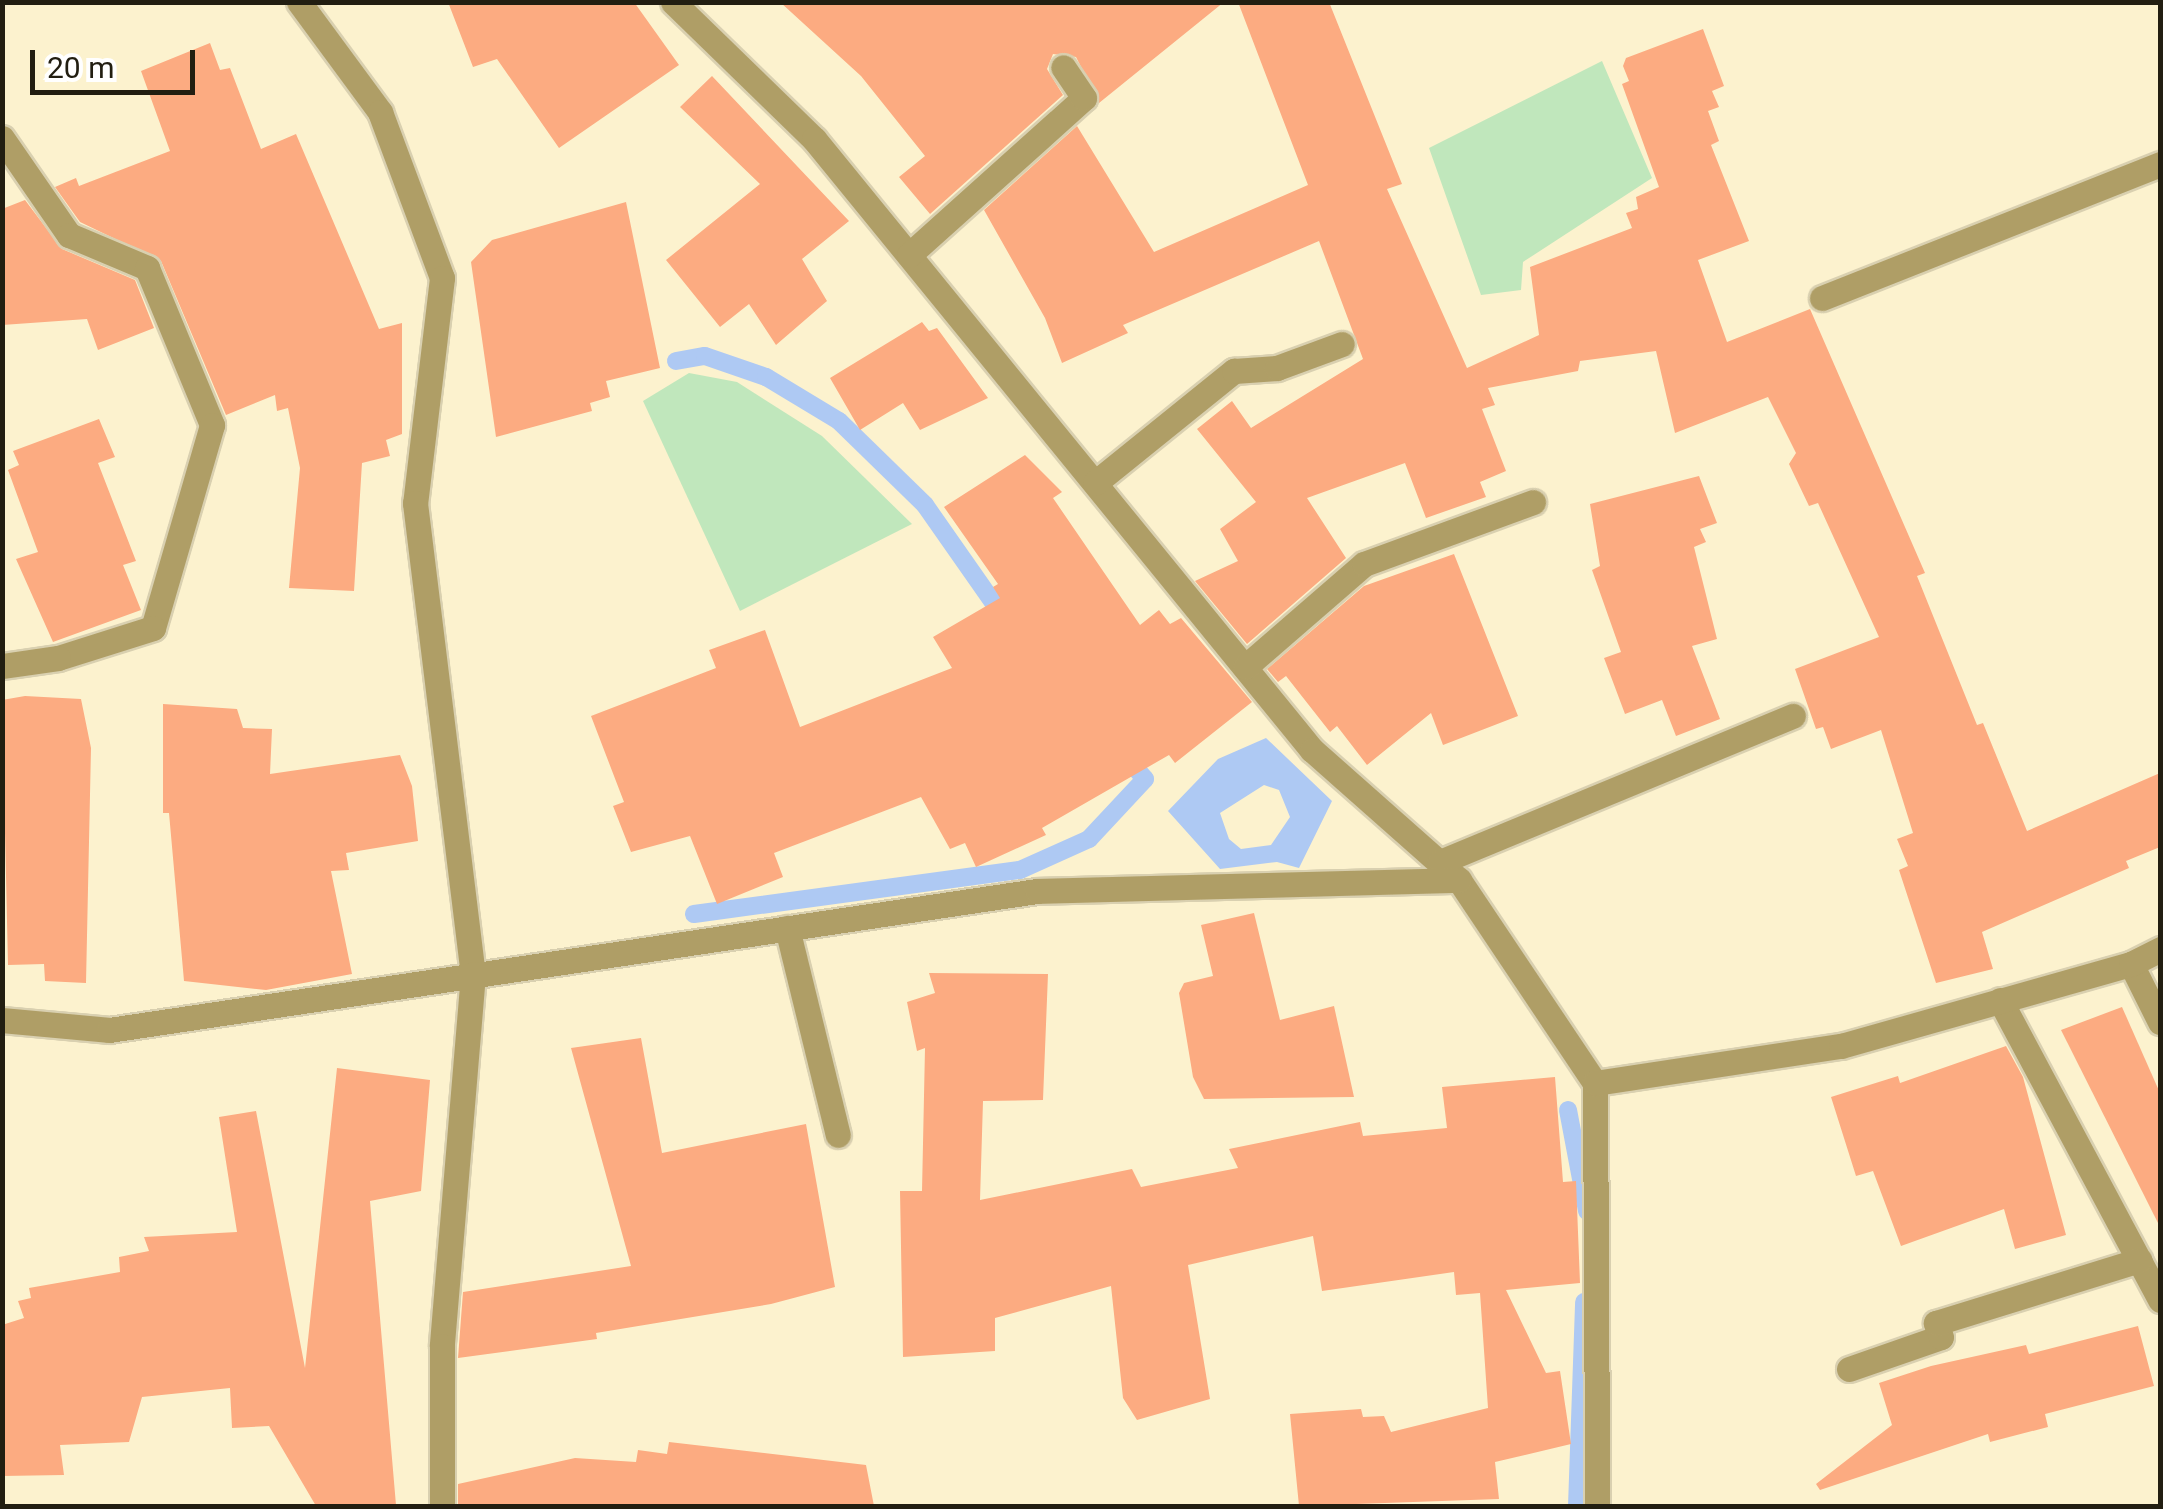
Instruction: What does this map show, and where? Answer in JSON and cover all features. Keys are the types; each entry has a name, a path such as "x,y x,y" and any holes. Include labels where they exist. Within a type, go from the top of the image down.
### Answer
{"street":[{"path":"299,2 380,112 442,278 415,503 473,974 442,1346 442,1506"},
{"path":"672,2 814,139 1312,750 1449,871 1595,1082 1597,1506"},
{"path":"909,255 1084,98 1063,68"},
{"path":"2,138 69,235 147,268 212,425 153,628 58,658 2,666"},
{"path":"1822,298 2160,164"},
{"path":"1095,483 1234,371 1277,368 1342,344"},
{"path":"1245,668 1364,564 1533,502"},
{"path":"2,1020 109,1030 1037,891 1449,871 1793,716"},
{"path":"786,928 838,1134"},
{"path":"1595,1082 1841,1046 2130,964 2160,949"},
{"path":"2130,964 2160,1022"},
{"path":"2000,1000 2160,1300"},
{"path":"1849,1369 1941,1338 1936,1323 2139,1260"}],"green space":[{"path":"1602,61 1652,178 1523,262 1521,290 1481,295 1429,148"},
{"path":"689,373 737,382 822,436 912,524 740,611 643,401"}],"water":[{"path":"1266,738 1332,801 1299,868 1277,862 1220,869 1168,811 1218,759","holes":["1264,785 1279,790 1290,817 1271,845 1241,849 1229,839 1220,813"]}],"building":[{"path":"448,2 634,2 679,65 559,148 497,59 473,67"},
{"path":"780,2 1224,2 1099,103 1076,57 1053,54 1047,69 1063,95 930,214 899,177 925,156 861,76"},
{"path":"1238,2 1329,2 1402,184 1387,189 1467,368 1539,335 1530,267 1632,228 1626,213 1638,209 1636,197 1659,187 1622,84 1629,81 1623,66 1626,58 1703,29 1724,86 1712,91 1719,107 1708,111 1719,141 1711,145 1749,241 1698,260 1727,342 1810,309 1925,573 1917,576 1977,725 1983,723 2027,831 2160,773 2160,847 2126,861 2129,868 1982,932 1993,969 1936,983 1899,870 1908,866 1897,839 1913,833 1881,730 1831,749 1823,727 1816,729 1795,669 1879,637 1818,503 1809,506 1789,464 1796,453 1768,397 1675,433 1656,351 1580,361 1578,371 1488,388 1495,405 1482,409 1506,471 1480,482 1486,497 1426,518 1405,463 1307,498 1346,558 1247,644 1195,581 1238,561 1220,529 1256,502 1197,429 1232,401 1251,428 1363,359 1319,241 1123,325 1128,333 1062,363 1045,318 984,210 1077,126 1154,252 1308,185"},
{"path":"210,43 220,70 230,68 261,149 296,134 379,329 402,323 402,434 386,440 390,456 362,463 354,591 289,588 300,468 288,408 277,411 275,395 226,415 161,261 80,222 55,187 76,178 79,186 170,151 141,71"},
{"path":"712,76 849,221 802,259 827,301 776,345 749,304 720,327 666,260 760,184 680,107"},
{"path":"25,200 62,249 135,280 154,328 98,350 87,319 2,325 2,209"},
{"path":"626,202 660,368 606,381 610,397 590,403 592,411 496,437 471,262 492,240"},
{"path":"922,322 929,331 937,328 988,398 920,430 903,403 860,430 830,378"},
{"path":"99,419 115,457 98,463 136,561 123,565 141,610 53,642 16,559 38,552 8,470 19,465 13,451"},
{"path":"1025,455 1062,492 1053,498 1140,625 1159,610 1170,624 1181,618 1252,702 1175,763 1169,755 1042,828 1046,835 976,867 965,843 950,849 921,797 774,853 783,877 717,904 690,836 631,852 613,806 624,802 591,716 716,668 709,650 765,630 800,727 952,668 933,637 1000,598 993,587 998,584 944,507"},
{"path":"1699,476 1717,523 1700,529 1706,542 1694,547 1717,639 1692,646 1720,719 1676,736 1662,700 1625,714 1604,658 1621,652 1592,570 1600,566 1590,504"},
{"path":"1454,554 1518,716 1443,745 1431,713 1367,765 1337,726 1330,732 1286,676 1278,682 1267,669 1364,586"},
{"path":"25,696 81,699 91,748 86,983 45,981 44,964 8,965 2,700"},
{"path":"163,704 237,709 243,728 272,729 270,774 400,755 412,786 418,841 346,853 349,870 331,871 352,974 266,990 184,981 169,813 163,813"},
{"path":"1254,913 1280,1020 1334,1006 1354,1097 1204,1099 1193,1077 1179,993 1184,983 1213,976 1201,925"},
{"path":"929,973 1048,974 1043,1100 983,1101 980,1200 1132,1169 1141,1187 1238,1168 1229,1149 1360,1122 1363,1136 1447,1128 1442,1087 1555,1077 1563,1182 1576,1181 1580,1283 1506,1290 1546,1373 1560,1371 1571,1444 1495,1462 1499,1499 1299,1506 1290,1414 1361,1409 1363,1417 1384,1416 1391,1432 1488,1408 1480,1293 1456,1295 1454,1272 1322,1291 1313,1236 1188,1265 1210,1399 1137,1420 1123,1398 1111,1286 995,1318 995,1351 903,1357 900,1191 922,1191 925,1048 917,1051 907,1002 935,993"},
{"path":"2122,1007 2160,1093 2160,1227 2061,1030"},
{"path":"641,1038 662,1153 806,1124 835,1287 771,1304 596,1333 597,1339 458,1358 463,1292 631,1266 571,1048"},
{"path":"2006,1046 2023,1077 2066,1235 2015,1249 2004,1209 1901,1246 1873,1171 1856,1176 1831,1097 1898,1076 1900,1083"},
{"path":"337,1068 430,1080 421,1191 370,1201 396,1505 316,1506 269,1426 232,1428 230,1388 142,1397 129,1442 60,1445 64,1475 2,1476 2,1325 24,1318 18,1301 31,1298 29,1288 120,1272 119,1257 149,1251 144,1237 237,1232 219,1117 256,1111 305,1368"},
{"path":"2138,1326 2154,1386 2045,1414 2048,1427 1990,1442 1988,1434 1820,1490 1816,1484 1892,1425 1879,1383 1931,1366 2026,1345 2029,1354"},
{"path":"669,1442 866,1465 874,1506 458,1506 458,1484 575,1458 636,1462 638,1450 667,1454"}],"waterway":[{"path":"676,361 705,356 766,377 839,421 925,505 1004,618"},
{"path":"694,914 1020,870 1089,839 1145,779 1123,754"},
{"path":"1568,1110 1587,1211"},
{"path":"1577,1506 1584,1302"}]}
